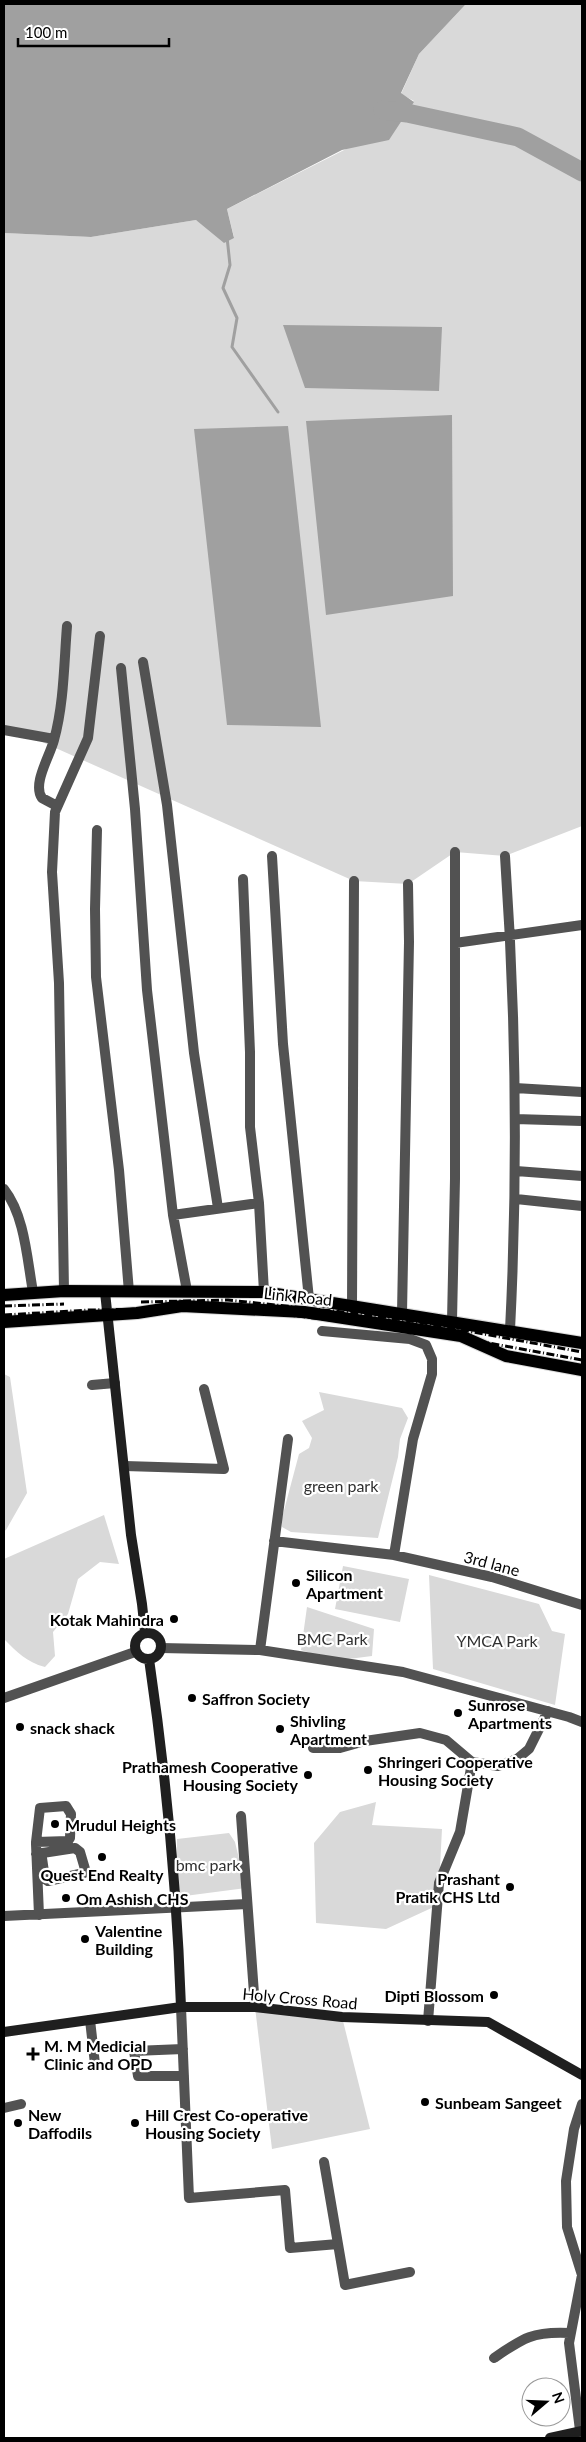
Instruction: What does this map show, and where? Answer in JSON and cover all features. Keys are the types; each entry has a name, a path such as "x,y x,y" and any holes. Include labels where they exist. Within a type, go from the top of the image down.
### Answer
{"main road":[{"name":"Link Road","path":"4,1295 64,1291 129,1292 187,1290 264,1292 582,1343"},
{"name":"Link Road","path":"4,1322 106,1315 182,1306 304,1312 461,1336 506,1356 582,1370"}],"street":[{"path":"58,806 42,798 38,787 54,739 62,688 67,626"},
{"path":"64,1291 59,983 52,872 55,812 88,738 100,636"},
{"path":"143,662 167,805 194,1053 218,1208"},
{"path":"121,668 135,809 146,990 174,1215 187,1290"},
{"path":"4,730 54,739"},
{"path":"97,830 96,977 119,1170 129,1292"},
{"path":"452,1321 455,1180 455,852"},
{"path":"272,856 284,1044 309,1299"},
{"path":"505,856 511,936 516,1171 510,1330"},
{"path":"243,879 250,1052 250,1127 259,1202 264,1292"},
{"path":"352,1306 354,881"},
{"path":"402,1313 409,952 408,884"},
{"path":"455,943 582,925"},
{"path":"515,1088 582,1092"},
{"path":"515,1120 582,1121"},
{"path":"516,1171 582,1176"},
{"path":"4,1189 12,1199 22,1233 33,1292"},
{"path":"516,1199 582,1206"},
{"path":"174,1215 259,1202"},
{"path":"105,1292 106,1315 144,1632"},
{"path":"322,1331 410,1339 426,1345 432,1359 432,1374 413,1439 394,1555"},
{"path":"92,1382 114,1381"},
{"path":"124,1466 224,1469 204,1389"},
{"path":"260,1650 288,1439"},
{"name":"3rd lane","path":"274,1541 394,1555 492,1577 582,1605"},
{"path":"144,1632 156,1636 161,1648 157,1656 149,1659 141,1658 136,1652 136,1639 144,1632"},
{"path":"161,1648 260,1650 403,1672 582,1722"},
{"path":"4,1698 136,1652"},
{"path":"149,1659 170,1818 178,1909 189,2198 285,2190 290,2248 338,2244"},
{"path":"313,1748 340,1748 366,1741 420,1733 446,1740 472,1762 498,1766 517,1759 529,1749 548,1711"},
{"path":"428,2021 439,1883 460,1832 472,1762"},
{"path":"36,1842 68,1841 70,1838 71,1814 66,1806 40,1808 36,1842 45,1879 84,1873 85,1869 80,1852 75,1848 39,1854"},
{"path":"241,1816 254,2007"},
{"path":"39,1854 39,1915"},
{"path":"4,1916 178,1909 247,1904"},
{"name":"Holy Cross Road","path":"4,2032 181,2007 254,2007 342,2017 488,2022 582,2075"},
{"path":"90,2020 95,2064"},
{"path":"183,2048 134,2051 138,2076 184,2076"},
{"path":"4,2108 21,2104"},
{"path":"550,2438 581,2433 569,2343 582,2285 581,2267 567,2227 566,2181 574,2128 582,2104"},
{"path":"324,2162 345,2285 410,2272"},
{"path":"494,2358 526,2337 549,2332 570,2333"}],"green space":[{"path":"466,4 582,4 582,826 505,856 455,852 408,884 354,881 4,725 4,233 91,237 196,220 234,237 227,209 346,149 414,101 401,94 419,54"},
{"path":"4,1374 10,1377 27,1493 4,1531"},
{"name":"green park","path":"319,1392 402,1408 408,1418 400,1439 398,1457 378,1538 291,1532 282,1527 282,1518 299,1454 309,1448 312,1438 302,1421 324,1410"},
{"path":"104,1515 119,1564 100,1562 78,1579 68,1614 53,1632 55,1656 45,1667 32,1662 4,1639 4,1559"},
{"path":"343,1566 409,1579 400,1622 335,1609"},
{"name":"YMCA Park","path":"429,1575 539,1604 552,1631 565,1634 555,1705 433,1669"},
{"name":"BMC Park","path":"307,1607 374,1629 372,1656 333,1661 301,1650"},
{"path":"376,1802 372,1825 442,1829 438,1905 386,1929 316,1923 314,1843 340,1812"},
{"name":"bmc park","path":"229,1833 235,1842 246,1888 177,1897 177,1839"},
{"path":"255,2007 342,2017 370,2129 272,2149"}],"shaded area":[{"path":"4,4 466,4 419,54 401,93 414,102 389,140 342,150 227,209 234,238 224,243 196,220 91,237 4,233"},
{"path":"283,325 442,327 439,391 305,388"},
{"path":"452,415 453,596 326,615 306,421"},
{"path":"288,426 321,727 227,725 194,429"}],"waterway":[{"path":"383,110 407,113 518,137 582,172"},
{"path":"227,237 230,265 223,288 237,318 232,347 278,412"}],"railway":[{"path":"141,1302 228,1300 352,1313 418,1322 582,1352"},
{"path":"4,1306 64,1304"},
{"path":"4,1315 89,1310 228,1308 417,1330 582,1360"}],"place":[{"name":"Silicon Apartment","path":"296,1583"},
{"name":"Kotak Mahindra","path":"174,1619"},
{"name":"Saffron Society","path":"192,1698"},
{"name":"Sunrose Apartments","path":"458,1713"},
{"name":"snack shack","path":"20,1727"},
{"name":"Shivling Apartment","path":"280,1729"},
{"name":"Shringeri Cooperative Housing Society","path":"368,1770"},
{"name":"Prathamesh Cooperative Housing Society","path":"308,1775"},
{"name":"Mrudul Heights","path":"55,1824"},
{"name":"Quest End Realty","path":"102,1857"},
{"name":"Prashant Pratik CHS Ltd","path":"510,1887"},
{"name":"Om Ashish CHS","path":"66,1898"},
{"name":"Valentine Building","path":"85,1939"},
{"name":"Dipti Blossom","path":"494,1995"},
{"name":"M. M Medicial Clinic and OPD","path":"33,2054"},
{"name":"Sunbeam Sangeet","path":"425,2102"},
{"name":"New Daffodils","path":"18,2123"},
{"name":"Hill Crest Co-operative Housing Society","path":"135,2123"}]}
